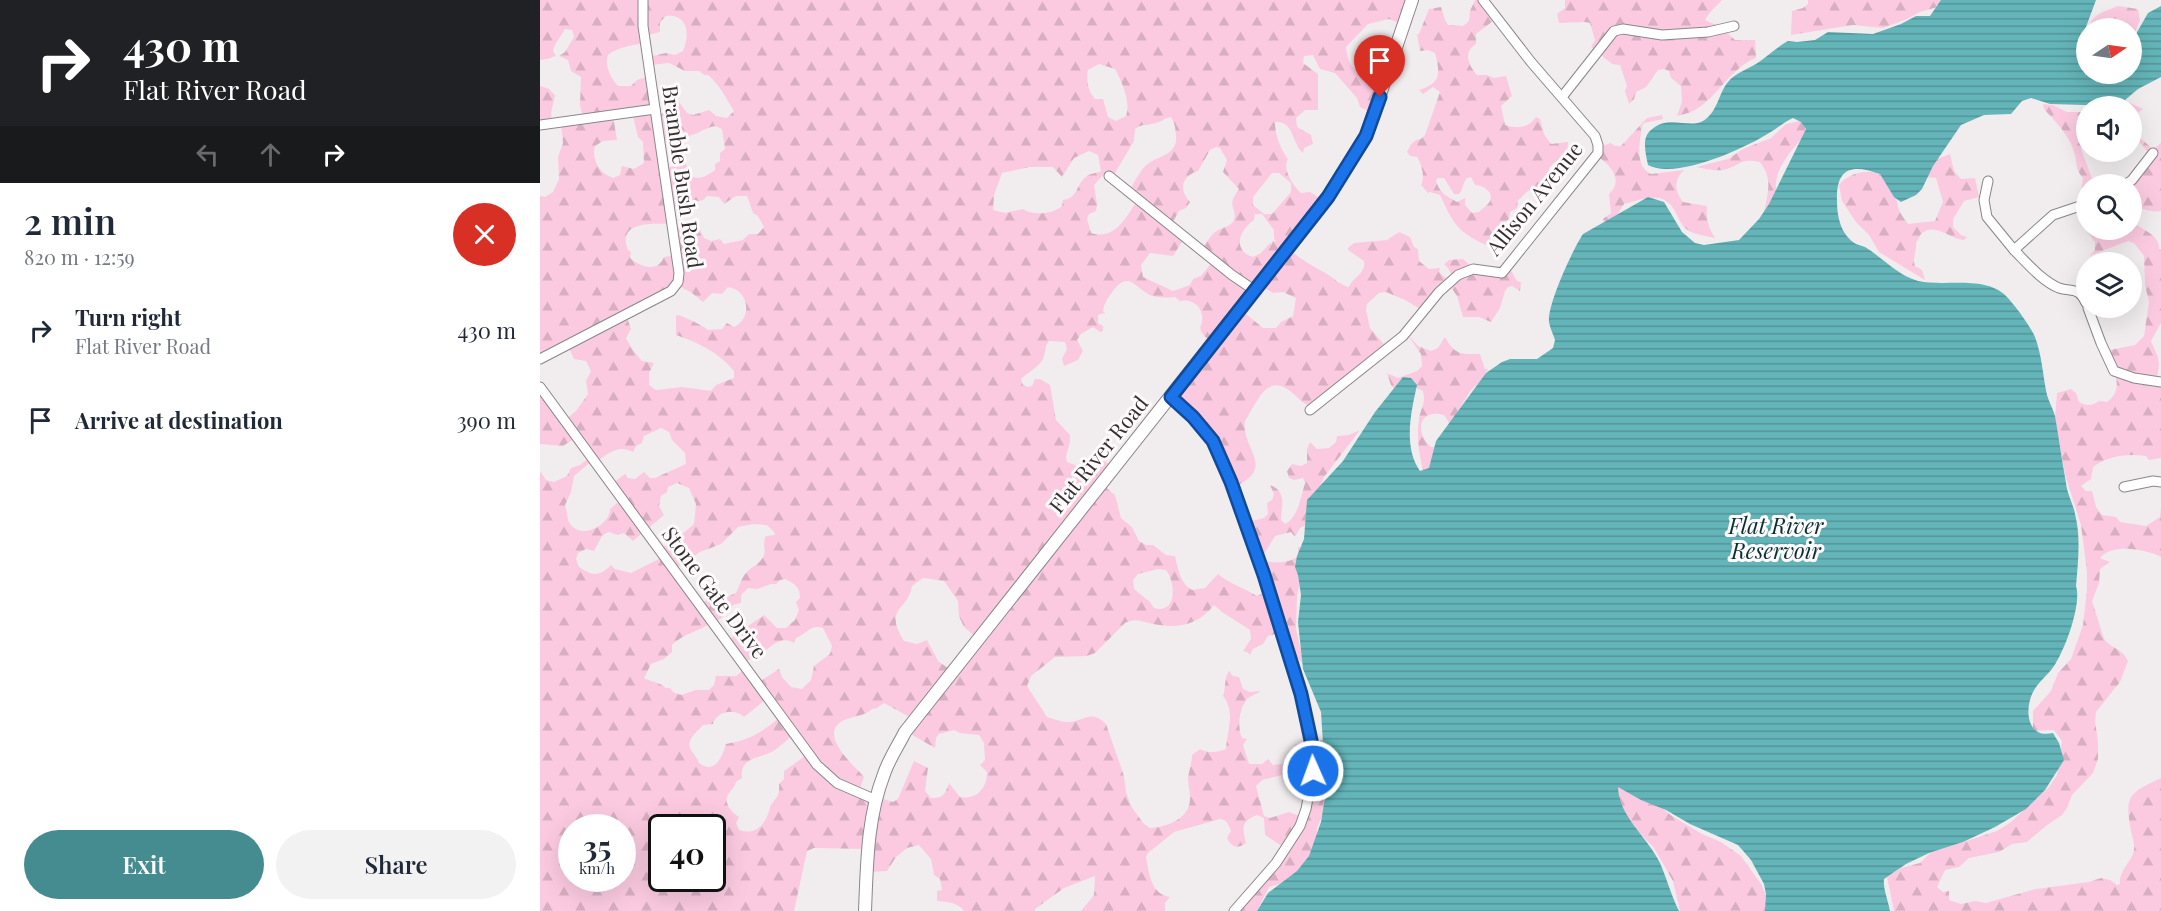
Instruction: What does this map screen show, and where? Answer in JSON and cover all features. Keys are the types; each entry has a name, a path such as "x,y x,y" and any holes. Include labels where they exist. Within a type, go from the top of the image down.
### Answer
{"main road":[{"name":"Flat River Road","path":"865,911 869,834 876,800 884,773 909,724 1328,197 1366,136 1412,0"}],"street":[{"name":"Bramble Bush Road","path":"540,359 671,291 678,282 679,273 643,26 643,0"},
{"path":"1483,0 1531,62 1562,97 1614,31 1623,29 1662,35 1708,32 1734,26"},
{"name":"Allison Avenue","path":"1310,410 1403,336 1439,292 1458,275 1473,269 1502,273 1569,192 1598,153 1598,145 1595,136 1562,97"},
{"path":"540,125 655,109"},
{"path":"2136,174 2152,153"},
{"path":"1109,176 1232,275 1254,290"},
{"path":"1988,181 1984,200 1987,217 2014,250 2037,273 2060,288 2072,288 2076,291"},
{"path":"2014,250 2053,215 2076,207"},
{"path":"2092,318 2114,371 2134,378 2161,382"},
{"name":"Stone Gate Drive","path":"540,387 817,765 837,783 876,800"},
{"path":"1171,397 1199,423 1218,450 1264,575 1301,694 1314,759 1310,790 1300,826 1275,863 1234,911"},
{"path":"2124,487 2153,481 2161,482"}],"green space":[{"path":"540,0 1412,0 1404,25 1389,19 1368,24 1346,47 1349,62 1362,77 1373,78 1385,83 1374,114 1360,107 1357,98 1335,73 1320,69 1313,55 1304,56 1303,63 1318,74 1318,110 1305,110 1296,118 1297,127 1311,135 1313,144 1304,148 1303,153 1286,125 1275,122 1276,132 1280,146 1288,159 1287,172 1295,186 1301,193 1310,192 1325,201 1289,249 1307,263 1349,287 1363,269 1364,261 1348,248 1354,243 1387,240 1399,232 1410,237 1414,247 1418,249 1419,261 1429,269 1440,268 1439,272 1450,282 1454,278 1444,264 1449,260 1463,259 1474,269 1508,265 1517,281 1521,282 1520,291 1512,286 1508,287 1500,308 1491,322 1479,317 1463,317 1457,296 1450,286 1425,312 1386,292 1379,293 1367,304 1366,310 1370,328 1388,349 1312,407 1282,386 1275,385 1263,392 1245,421 1247,440 1254,457 1254,472 1247,480 1234,487 1220,451 1174,398 1212,342 1201,331 1202,316 1197,305 1185,300 1180,301 1175,297 1154,296 1131,282 1123,282 1106,301 1103,311 1105,313 1098,315 1098,323 1103,326 1103,331 1100,332 1093,327 1081,334 1077,340 1083,351 1078,360 1064,366 1062,359 1067,349 1065,342 1049,341 1041,362 1021,379 1023,385 1028,387 1032,386 1035,379 1040,379 1050,385 1056,420 1070,435 1067,462 1080,467 1091,459 1099,458 1114,467 1103,485 1115,495 1121,518 1132,527 1139,541 1146,545 1153,545 1166,555 1175,556 1182,580 1192,590 1205,588 1218,574 1257,596 1268,591 1247,522 1264,518 1268,514 1267,503 1272,500 1274,494 1270,485 1276,488 1281,495 1281,520 1285,524 1289,521 1298,506 1305,483 1303,478 1294,480 1289,478 1287,471 1292,464 1301,466 1307,463 1307,449 1310,442 1317,449 1329,448 1336,442 1337,436 1349,435 1360,430 1324,477 1306,525 1300,528 1295,537 1291,532 1275,536 1260,561 1289,561 1298,556 1298,547 1301,548 1301,578 1297,596 1296,629 1304,664 1294,654 1282,632 1268,636 1263,644 1253,649 1250,655 1243,651 1251,639 1250,630 1214,605 1201,617 1187,624 1171,626 1136,620 1129,621 1095,653 1087,656 1055,657 1031,676 1027,686 1047,717 1068,722 1093,716 1106,724 1124,776 1131,806 1143,823 1150,828 1170,824 1187,811 1190,795 1188,778 1192,755 1200,749 1213,752 1226,749 1230,715 1223,696 1229,671 1233,676 1239,677 1243,689 1250,692 1259,691 1247,699 1240,718 1242,738 1247,739 1243,745 1249,764 1262,764 1268,759 1273,765 1290,763 1295,758 1294,746 1296,744 1324,740 1326,762 1323,814 1317,828 1316,848 1300,878 1269,887 1257,911 1235,911 1283,847 1265,835 1264,818 1257,815 1245,823 1246,843 1240,846 1233,846 1229,841 1227,838 1231,831 1226,821 1220,819 1174,832 1148,853 1146,857 1148,870 1155,888 1170,897 1165,903 1165,911 1081,911 1094,895 1095,876 1064,888 1035,911 964,911 955,904 937,901 937,891 942,890 940,879 934,875 931,859 919,845 907,848 896,857 887,871 868,872 868,849 814,848 807,851 794,911 540,911 540,471 546,480 554,482 567,476 571,468 580,465 590,457 577,437 563,446 540,444 540,387 565,420 576,411 588,394 586,381 591,371 586,361 574,359 568,346 540,360 540,196 545,197 553,192 559,179 558,157 563,143 561,123 583,118 580,105 581,77 571,71 568,60 559,56 565,52 574,37 572,30 565,29 553,51 556,56 540,60","holes":["666,16 679,18 685,26 685,45 683,51 675,55 666,53 648,57 650,65 669,63 685,71 699,71 708,75 719,87 734,111 727,118 716,116 709,110 693,115 687,113 670,87 666,86 669,112 656,115 649,76 637,80 631,86 618,86 609,72 608,55 621,48 646,43 645,36 660,32 660,22","1099,64 1115,69 1127,98 1126,116 1116,121 1108,117 1103,99 1095,99 1089,89 1088,70","632,112 638,137 643,142 644,163 634,169 622,166 620,175 613,178 608,176 598,166 594,156 595,146 603,141 617,140 613,116","1171,117 1175,127 1176,141 1172,150 1146,165 1140,172 1129,191 1138,200 1114,230 1100,235 1091,233 1087,219 1089,214 1096,211 1094,185 1104,174 1112,178 1134,141 1135,129","715,126 722,129 725,149 720,153 720,161 715,164 715,170 698,178 691,174 686,164 666,168 661,141 674,139 680,144 684,143 688,136","1220,148 1227,160 1223,172 1239,189 1232,204 1235,216 1233,222 1216,231 1202,248 1214,260 1201,276 1193,279 1190,285 1173,291 1143,277 1141,265 1150,253 1173,256 1185,237 1171,225 1179,211 1186,208 1190,202 1184,192 1183,184 1198,171 1210,150","1089,151 1098,155 1101,171 1083,179 1075,193 1063,200 1062,206 1054,211 1037,213 1023,209 1005,213 993,210 994,195 1002,173 1030,167 1053,167 1062,177 1074,158","1272,173 1279,173 1291,183 1291,192 1272,214 1264,214 1253,205 1253,197","707,196 719,197 724,204 736,196 747,196 753,213 758,216 764,227 758,234 749,234 743,240 724,244 720,239 711,241 704,238 697,224 686,228 674,228 677,255 664,257 658,265 653,267 644,266 630,258 631,252 628,250 626,240 627,233 648,224 673,224 671,208 703,200","1255,214 1262,214 1274,230 1276,242 1272,241 1272,244 1270,243 1261,253 1253,257 1246,254 1240,245 1245,229 1254,220","1260,285 1273,293 1283,292 1296,298 1293,316 1281,322 1276,328 1263,328 1240,309","679,286 703,302 712,293 722,294 728,287 740,293 746,305 746,311 740,323 734,327 727,323 722,329 708,330 699,324 676,316 676,335 708,349 734,371 734,378 716,385 711,391 682,387 656,390 649,385 649,373 654,363 642,361 626,338 631,329 626,315","661,428 669,432 672,440 685,453 686,464 655,478 650,478 644,472 635,479 628,478 625,474 613,483 622,499 610,509 606,520 590,530 578,530 573,527 568,520 565,505 571,492 574,476 593,460 596,462 618,449 633,452 636,446 642,443 644,436","677,483 689,488 696,504 694,524 660,549 663,557 631,573 615,569 611,565 603,572 595,574 579,567 576,559 578,553 586,549 594,551 602,536 608,532 618,535 624,533 633,541 664,515 659,506 661,496 667,492 668,487","753,524 767,525 775,535 766,536 763,558 745,574 736,593 722,599 712,596 701,604 675,569 700,552 721,544 738,527","1158,569 1166,570 1172,582 1171,602 1162,609 1154,608 1134,589 1133,580 1138,574","923,578 944,581 958,601 959,616 964,627 977,638 952,671 938,661 927,640 917,644 904,641 898,630 896,615 912,586","785,579 798,588 800,598 796,602 799,610 795,620 786,628 777,628 764,615 728,640 745,663 756,655 761,655 776,643 785,640 794,643 796,638 812,628 823,628 832,646 830,654 814,666 811,680 802,689 791,687 782,677 779,669 759,682 746,668 736,676 716,676 714,685 709,690 696,690 681,695 644,678 651,664 664,659 672,652 672,645 677,641 712,622 715,623 730,611 733,605 741,603 741,595 748,588 757,589","769,697 780,717 755,735 726,744 720,759 714,766 709,767 699,763 691,750 692,736 703,725 713,724 722,714 727,712 744,717","884,703 913,719 907,732 935,748 939,734 954,730 979,735 984,743 985,760 980,765 987,772 983,788 971,797 960,797 949,783 943,795 931,798 925,791 928,768 914,761 898,799 893,802 859,791 864,777 841,750 834,735 836,727 842,721","794,734 808,754 784,771 784,779 779,784 778,795 761,826 753,831 739,830 736,823 739,817 727,804 727,798 736,782 742,778 744,766 752,759 775,750","1298,771 1313,773 1302,817 1289,812 1270,818 1264,816 1256,786 1262,780"]},
{"path":"1475,0 1484,0 1497,18 1476,34 1476,44 1469,51 1468,59 1477,75 1494,78 1506,76 1512,96 1501,106 1505,125 1522,127 1536,117 1540,119 1544,134 1551,144 1568,142 1566,160 1555,162 1549,168 1549,182 1528,191 1518,200 1517,208 1510,212 1509,219 1500,225 1486,245 1462,231 1453,220 1440,195 1428,193 1421,185 1423,174 1420,163 1417,157 1410,156 1407,152 1414,142 1425,135 1440,92 1433,87 1423,94 1419,90 1432,84 1438,76 1438,66 1435,53 1428,50 1420,51 1417,34 1419,34 1429,9 1441,7 1448,25 1463,26 1469,21","holes":["1471,177 1475,185 1487,190 1491,198 1479,212 1472,213 1465,205 1465,198 1457,202 1450,198 1441,191 1436,180 1444,178 1454,194 1461,192 1467,178"]},
{"path":"1565,0 1722,0 1705,20 1722,28 1735,40 1755,40 1756,58 1739,68 1711,97 1691,112 1677,116 1682,102 1681,86 1671,78 1669,71 1664,69 1658,70 1646,87 1636,92 1629,104 1625,91 1627,86 1620,65 1612,64 1591,47 1595,40 1590,23 1559,23 1557,14 1565,8"},
{"path":"1808,0 1948,0 1941,6 1920,12 1883,28 1853,25 1791,35 1792,11 1803,8 1808,4"},
{"path":"2118,6 2138,9 2140,18 2094,18"},
{"path":"540,86 549,89 555,95 551,113 552,123 540,125"},
{"path":"2043,104 2053,105 2067,112 2076,112 2076,162 2069,140 2044,109"},
{"path":"1662,115 1663,119 1644,123 1642,126 1639,153 1642,165 1651,174 1684,170 1676,186 1678,194 1683,202 1707,206 1708,223 1715,238 1689,231 1682,225 1667,201 1661,199 1647,198 1624,204 1617,215 1604,222 1603,219 1611,213 1609,194 1616,179 1607,164 1598,157 1599,147 1611,143 1621,146 1647,118"},
{"path":"1800,121 1805,124 1805,135 1779,170 1776,183 1777,198 1764,212 1768,180 1760,162 1745,161 1719,170 1696,167 1728,159 1743,149 1771,138 1786,124"},
{"path":"2142,140 2153,149 2161,143 2161,211 2142,209 2142,174 2138,174 2150,155 2142,145"},
{"path":"1950,154 1954,171 1961,179 1975,178 1979,197 1964,201 1953,219 1953,227 1961,235 1967,237 1964,240 1932,229 1921,234 1916,243 1914,263 1922,270 1925,280 1879,252 1869,235 1856,222 1842,201 1839,185 1858,173 1880,174 1892,185 1899,209 1908,224 1935,221 1943,202 1936,178 1925,177 1937,159"},
{"path":"2076,162 2086,162 2090,174 2080,174"},
{"path":"2142,228 2153,236 2161,250 2161,323 2151,341 2158,358 2157,378 2161,382 2161,458 2149,460 2146,456 2132,455 2111,458 2093,467 2091,479 2081,486 2086,491 2092,491 2096,507 2102,515 2116,517 2120,522 2146,526 2160,517 2161,508 2161,557 2138,550 2121,549 2105,553 2100,558 2110,562 2100,569 2099,583 2092,601 2104,639 2123,653 2128,661 2120,682 2096,712 2098,759 2093,773 2072,795 2062,815 2027,842 2012,844 1999,852 1969,858 1959,867 1945,870 1937,887 1943,892 1949,891 1949,900 1961,904 1975,901 1986,903 2036,889 2089,882 2101,878 2117,885 2120,884 2121,875 2134,850 2129,802 2142,787 2161,778 2161,911 1894,911 1887,877 1901,868 1920,863 1930,853 1997,831 2011,822 2049,787 2057,775 2062,741 2054,730 2033,731 2033,711 2051,691 2058,673 2071,659 2083,625 2087,572 2081,525 2065,474 2055,419 2057,393 2071,389 2076,393 2079,402 2087,405 2099,401 2107,402 2113,397 2116,391 2116,378 2105,351 2135,345 2144,336 2149,302 2145,285 2144,256 2134,243 2128,241 2099,252 2093,252 2093,240 2142,240"},
{"path":"1407,334 1418,346 1431,351 1438,348 1445,337 1459,352 1480,354 1485,369 1488,369 1481,381 1471,390 1450,424 1444,415 1429,415 1424,418 1421,428 1422,435 1431,447 1440,447 1425,478 1418,434 1419,419 1424,403 1423,391 1409,384 1394,389 1387,373 1398,378 1417,371 1422,366 1421,354"},
{"path":"1614,782 1640,791 1672,816 1702,834 1721,842 1741,856 1761,884 1769,911 1680,911 1673,881 1654,848 1634,827 1616,796"}],"water":[{"name":"Flat River Reservoir","path":"1941,0 2096,0 2089,18 2076,18 2076,84 2142,84 2142,24 2148,13 2161,6 2161,77 2130,96 2076,96 2076,105 2050,104 2031,98 2022,101 2011,114 1984,115 1961,125 1933,166 1922,189 1916,195 1901,202 1894,197 1880,174 1861,169 1848,171 1843,175 1837,190 1837,207 1843,231 1856,244 1865,247 1903,275 1918,281 1976,284 1997,290 2013,304 2035,337 2047,395 2055,416 2067,487 2077,523 2078,541 2075,615 2058,659 2035,688 2030,699 2029,714 2033,727 2044,734 2053,733 2064,760 2045,790 2026,809 1995,827 1963,842 1929,853 1906,864 1884,879 1890,911 1765,911 1764,884 1751,860 1738,845 1690,824 1618,787 1623,808 1655,853 1679,911 1257,911 1268,893 1297,871 1309,856 1321,822 1326,791 1321,712 1303,669 1298,622 1301,595 1295,567 1304,539 1307,500 1343,461 1375,412 1403,377 1411,378 1417,385 1410,429 1415,462 1420,471 1429,468 1436,441 1486,373 1510,359 1537,359 1553,348 1555,340 1549,314 1567,264 1583,234 1648,197 1664,202 1682,232 1695,243 1704,245 1739,240 1759,219 1769,204 1806,129 1801,122 1793,118 1758,140 1727,154 1692,166 1675,169 1660,169 1648,165 1645,142 1651,130 1664,123 1691,124 1703,121 1712,113 1731,79 1788,41 1815,40 1828,32 1873,34 1916,16 1930,16"}],"route":[{"path":"1313,771 1312,745 1301,694 1264,575 1231,482 1213,441 1193,417 1171,397 1328,197 1366,136 1380,97"}]}
